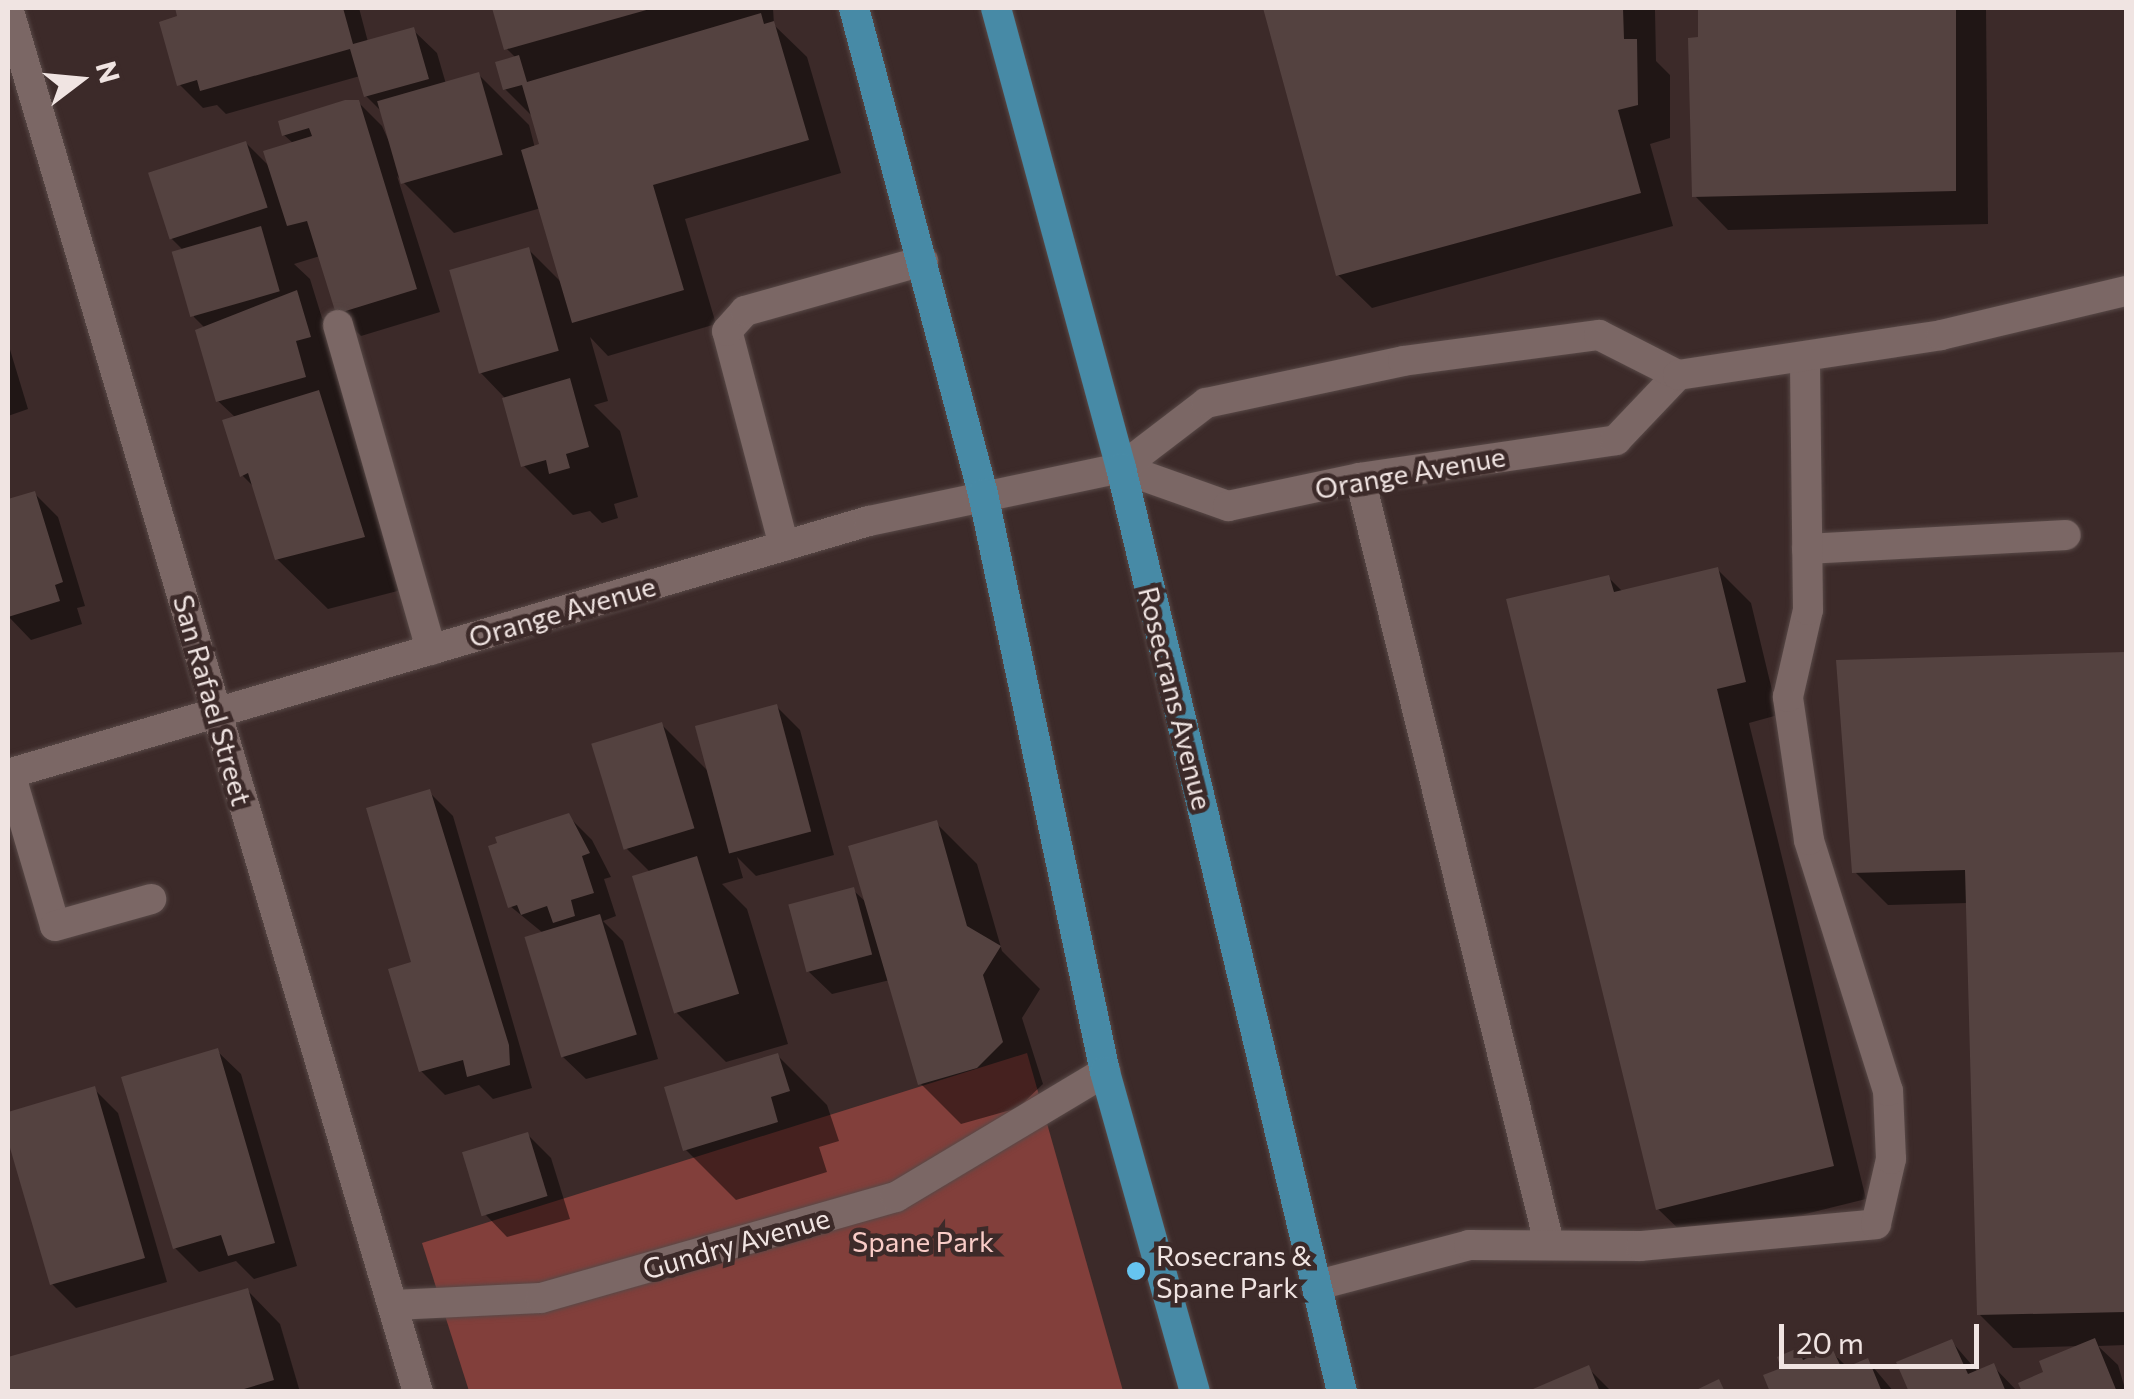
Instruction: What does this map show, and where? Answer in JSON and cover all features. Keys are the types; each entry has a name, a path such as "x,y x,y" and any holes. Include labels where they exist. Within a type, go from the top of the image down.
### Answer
{"main road":[{"path":"854,8 983,494 1105,1072 1195,1392"},
{"name":"Rosecrans Avenue","path":"996,8 1121,468 1342,1392"}],"street":[{"name":"San Rafael Street","path":"8,8 418,1392"},
{"path":"784,546 727,331 745,311 923,262"},
{"path":"1678,375 1941,336 2126,291"},
{"path":"338,325 431,650"},
{"name":"Orange Avenue","path":"9,774 784,546 983,494 1121,468 1206,404 1403,361 1600,335 1678,375 1616,440 1360,478 1228,506 1121,468"},
{"path":"1318,1285 1469,1246 1640,1246 1876,1224 1885,1204 1892,1159 1888,1092 1809,840 1788,697 1808,610 1805,358"},
{"path":"1360,478 1549,1243"},
{"path":"1807,549 2066,536"},
{"path":"9,774 54,926 151,899"},
{"name":"Gundry Avenue","path":"393,1305 541,1298 896,1197 1105,1072"}],"green space":[{"name":"Spane Park","path":"1027,1053 1123,1391 469,1391 422,1243"}],"building":[{"path":"175,8 343,8 353,44 414,27 429,79 364,97 350,49 200,91 197,80 177,86 159,22 177,16"},
{"path":"492,8 649,8 650,9 504,50"},
{"path":"1263,8 1623,8 1624,39 1637,39 1638,105 1618,110 1641,193 1336,276"},
{"path":"1698,8 1956,8 1956,191 1692,197 1688,38 1698,37"},
{"path":"761,13 764,24 774,21 809,140 653,185 684,290 572,323 521,150 539,144 522,85 503,90 495,62 519,55 527,82"},
{"path":"479,72 503,155 401,184 377,101"},
{"path":"345,100 359,100 417,289 336,314 307,221 287,226 263,151 312,136 309,128 282,136 278,121"},
{"path":"246,141 268,208 170,239 148,173"},
{"path":"261,226 280,291 190,317 172,252"},
{"path":"529,247 559,351 479,374 449,270"},
{"path":"297,290 311,337 296,341 306,377 216,402 195,330"},
{"path":"570,378 589,447 566,454 570,468 549,474 546,460 521,467 502,398"},
{"path":"319,390 365,537 275,560 248,473 240,477 222,420"},
{"path":"35,491 63,582 55,585 60,601 8,617 8,499"},
{"path":"1718,567 1746,682 1717,689 1834,1166 1656,1210 1506,599 1609,575 1614,592"},
{"path":"2126,652 2126,1312 1977,1315 1965,870 1852,873 1836,660"},
{"path":"777,704 811,832 729,854 695,726"},
{"path":"662,722 694,828 624,850 591,744"},
{"path":"430,789 509,1045 510,1065 467,1077 463,1060 419,1072 388,969 411,962 366,808"},
{"path":"569,813 590,853 582,856 594,893 571,900 575,916 553,923 547,906 521,915 517,905 508,908 488,846 497,843 495,837"},
{"path":"937,820 967,926 1001,946 983,975 1003,1042 977,1068 918,1085 848,846"},
{"path":"697,856 739,994 674,1014 632,876"},
{"path":"854,887 872,955 806,972 788,905"},
{"path":"600,914 637,1034 561,1058 524,937"},
{"path":"218,1048 275,1243 228,1256 221,1235 173,1249 121,1077"},
{"path":"778,1053 790,1091 771,1097 778,1122 683,1151 664,1087"},
{"path":"95,1086 145,1258 50,1285 8,1141 8,1112"},
{"path":"528,1132 548,1196 482,1216 462,1152"},
{"path":"248,1288 274,1380 234,1392 10,1392 8,1357"},
{"path":"2095,1338 2117,1392 2022,1392 2018,1383 2043,1372 2039,1361"},
{"path":"1952,1339 1968,1374 1994,1363 2006,1392 1909,1392 1896,1362"},
{"path":"1798,1348 1803,1360 1832,1348 1842,1369 1868,1358 1882,1392 1770,1392 1763,1375 1781,1368 1777,1357"},
{"path":"1589,1365 1600,1392 1526,1392"},
{"path":"1719,1379 1725,1392 1692,1392"}],"place":[{"name":"Rosecrans & Spane Park","path":"1136,1271"}]}
